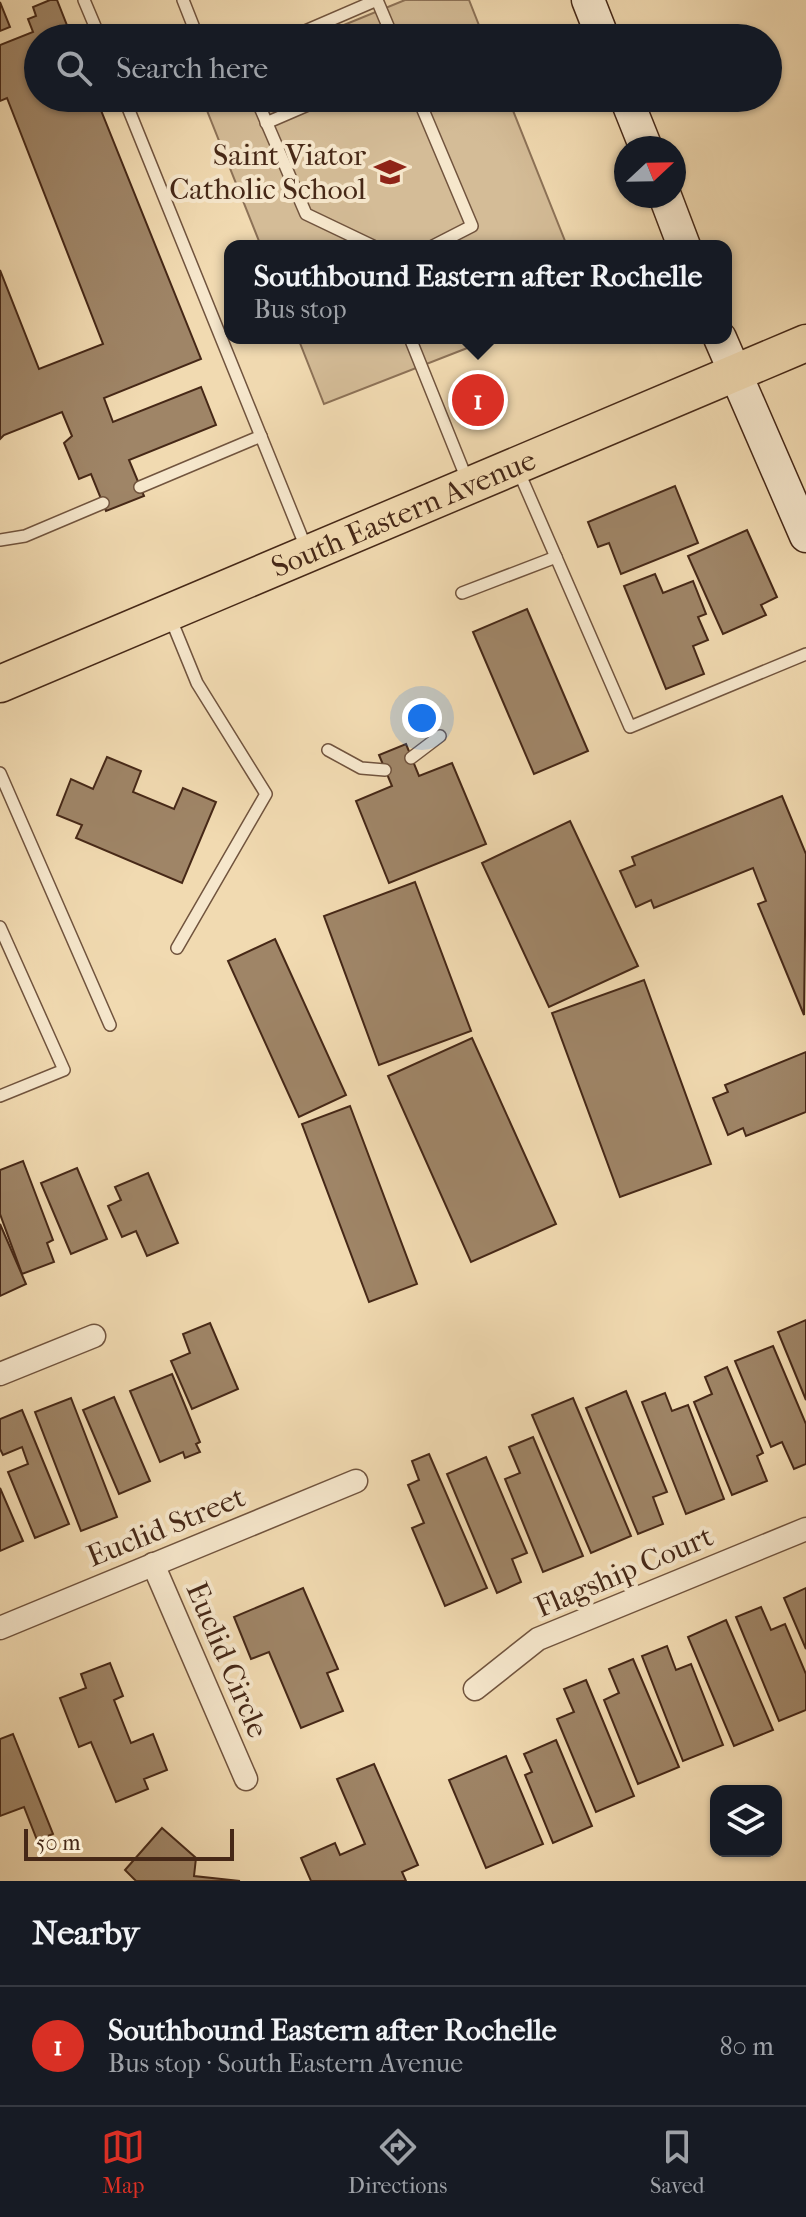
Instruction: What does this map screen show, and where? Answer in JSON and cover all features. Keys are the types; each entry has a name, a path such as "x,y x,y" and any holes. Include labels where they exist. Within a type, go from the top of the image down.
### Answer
{"main road":[{"name":"South Eastern Avenue","path":"1,682 806,343"}],"street":[{"path":"588,0 597,24"},
{"path":"632,112 641,136"},
{"path":"670,208 682,240"},
{"path":"722,344 806,536"},
{"path":"0,1374 94,1336"},
{"name":"Euclid Street","path":"0,1628 356,1481"},
{"name":"Flagship Court","path":"475,1689 538,1639 806,1529"},
{"name":"Euclid Circle","path":"153,1564 246,1779"}],"lane":[{"path":"84,0 94,24"},
{"path":"183,0 192,24"},
{"path":"321,24 377,0 387,24"},
{"path":"130,112 308,553"},
{"path":"262,112 306,214 360,240"},
{"path":"266,123 292,112"},
{"path":"424,112 472,226 445,240"},
{"path":"412,344 469,485"},
{"path":"140,487 261,436"},
{"path":"516,465 630,727 806,654"},
{"path":"0,540 25,536 103,503"},
{"path":"462,593 556,557"},
{"path":"169,612 197,683 266,794 177,948"},
{"path":"411,758 440,736"},
{"path":"328,750 361,768 385,770"},
{"path":"0,773 110,1025"},
{"path":"0,927 64,1070 0,1096"}],"shaded area":[{"path":"405,0 469,0 478,24 346,24"},
{"path":"208,112 514,112 565,240 259,240"},
{"path":"300,344 478,344 324,404"}],"building":[{"path":"57,0 66,24 30,24 28,19 36,16 33,7"},
{"path":"0,2 10,27 0,31"},
{"path":"24,36 24,112 102,112 201,359 104,398 113,422 201,387 216,425 129,460 144,496 106,511 91,474 79,479 64,443 72,436 62,412 0,439 0,270 39,369 103,344 7,98 0,101 0,45"},
{"path":"675,486 698,543 621,574 609,543 598,547 588,522"},
{"path":"747,530 777,597 761,605 766,615 723,634 688,556"},
{"path":"655,574 663,593 693,581 706,614 698,617 708,640 693,646 704,674 666,689 624,586"},
{"path":"527,609 588,751 534,774 473,632"},
{"path":"406,744 419,776 452,763 486,844 389,883 356,801 392,786 379,755"},
{"path":"107,757 141,771 133,792 174,809 183,788 216,802 182,883 76,838 82,825 57,815 71,779 93,789"},
{"path":"782,796 806,854 804,1015 758,904 766,901 753,868 654,908 651,900 636,907 620,871 635,865 632,857"},
{"path":"570,821 638,966 549,1007 482,863"},
{"path":"415,882 471,1031 379,1065 324,916"},
{"path":"275,939 346,1095 299,1117 228,961"},
{"path":"644,980 711,1164 620,1197 552,1013"},
{"path":"472,1038 556,1224 471,1262 388,1076"},
{"path":"806,1052 806,1112 746,1136 743,1128 728,1135 713,1098 728,1092 725,1085"},
{"path":"350,1106 417,1284 369,1302 302,1124"},
{"path":"23,1161 53,1240 47,1243 54,1262 22,1274 0,1214 0,1170"},
{"path":"77,1168 107,1239 71,1254 41,1183"},
{"path":"148,1173 178,1243 147,1256 136,1231 122,1237 108,1206 121,1200 115,1187"},
{"path":"0,1224 26,1284 0,1296"},
{"path":"806,1320 806,1400 778,1332"},
{"path":"210,1323 238,1389 192,1409 171,1361 190,1353 183,1334"},
{"path":"773,1346 806,1424 806,1464 794,1469 782,1442 771,1447 735,1361"},
{"path":"727,1367 763,1453 757,1456 767,1481 732,1495 694,1402 712,1394 705,1377"},
{"path":"172,1374 200,1442 196,1444 200,1452 185,1458 183,1452 160,1462 130,1391"},
{"path":"626,1391 667,1492 653,1497 663,1524 638,1534 586,1408"},
{"path":"665,1393 672,1411 688,1405 724,1499 686,1514 642,1402"},
{"path":"114,1397 150,1481 119,1494 83,1410"},
{"path":"71,1398 117,1517 81,1531 35,1412"},
{"path":"573,1398 631,1536 591,1553 532,1415"},
{"path":"22,1410 69,1524 35,1538 8,1472 28,1464 22,1447 3,1455 0,1449 0,1419"},
{"path":"533,1437 583,1556 543,1572 505,1479 520,1473 509,1447"},
{"path":"429,1454 487,1588 445,1606 412,1528 424,1523 408,1485 419,1480 412,1461"},
{"path":"486,1457 527,1553 512,1559 521,1582 497,1593 447,1474"},
{"path":"0,1488 23,1541 0,1551"},
{"path":"303,1588 338,1669 327,1673 343,1711 301,1728 269,1652 251,1659 234,1617"},
{"path":"806,1588 806,1649 784,1598"},
{"path":"761,1607 771,1630 785,1624 806,1674 806,1710 779,1721 736,1617"},
{"path":"726,1620 773,1730 734,1746 688,1637"},
{"path":"667,1646 676,1670 691,1664 723,1745 683,1761 642,1656"},
{"path":"633,1659 679,1767 638,1784 604,1700 619,1693 609,1669"},
{"path":"110,1663 123,1696 114,1700 131,1743 153,1734 167,1770 144,1779 148,1789 116,1802 91,1742 79,1747 60,1698 86,1688 81,1674"},
{"path":"586,1680 634,1796 596,1812 557,1719 574,1712 564,1689"},
{"path":"13,1734 53,1834 37,1840 24,1807 0,1816 0,1739"},
{"path":"556,1740 592,1826 553,1843 525,1775 532,1772 524,1754"},
{"path":"506,1756 543,1844 486,1868 449,1780"},
{"path":"374,1764 418,1865 402,1872 406,1881 311,1881 301,1858 335,1843 340,1855 365,1844 337,1779"},
{"path":"162,1828 196,1858 194,1876 240,1881 136,1881 125,1870"}],"place":[{"name":"Saint Viator Catholic School","path":"390,172"},
{"name":"Southbound Eastern after Rochelle","path":"478,400"}]}
